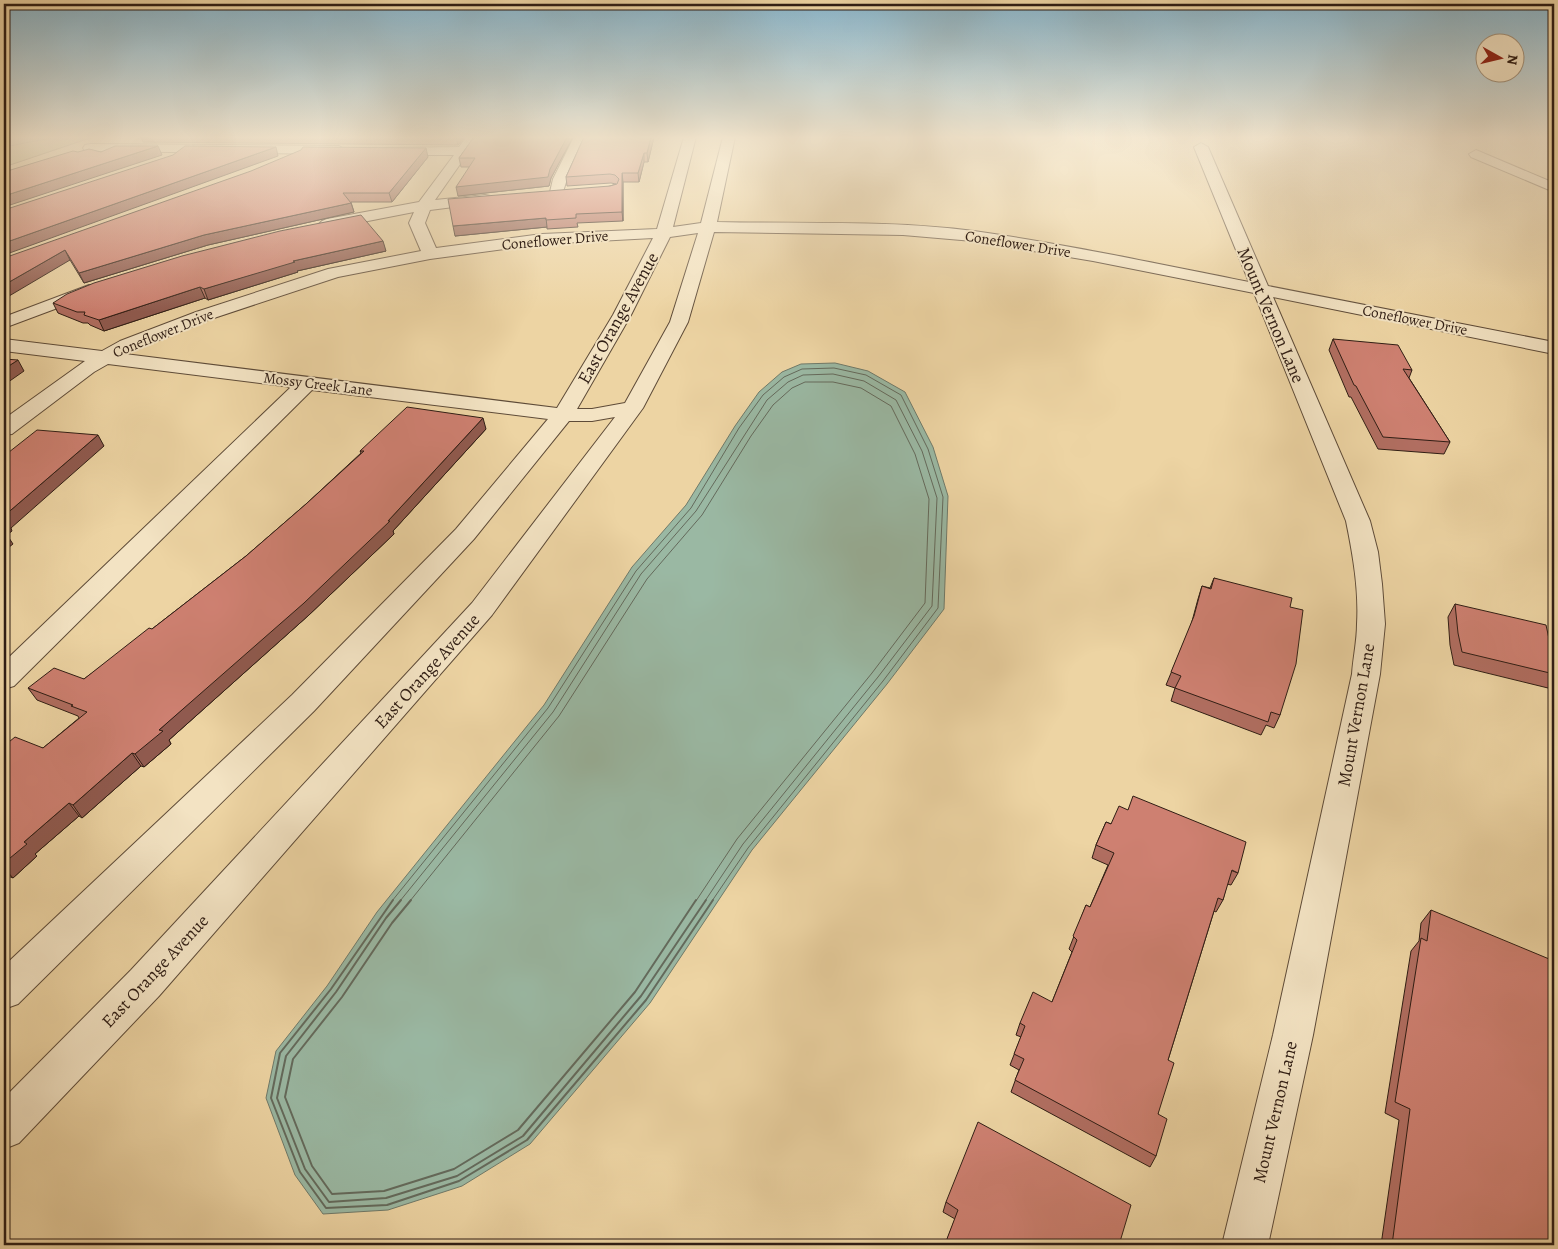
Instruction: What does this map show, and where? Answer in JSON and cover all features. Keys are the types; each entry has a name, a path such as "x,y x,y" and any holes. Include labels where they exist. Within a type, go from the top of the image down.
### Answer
{"street":[{"path":"430,254 417,223 424,206 431,195"},
{"name":"East Orange Avenue","path":"4,991 303,703 465,534 563,414 622,315 666,224 674,195"},
{"name":"East Orange Avenue","path":"4,1128 145,983 482,609 633,408 679,322 715,195"},
{"name":"Mount Vernon Lane","path":"1221,195 1358,521 1365,552 1371,624 1366,674 1352,753 1293,1035 1245,1245"},
{"path":"312,227 424,206 498,198"},
{"name":"Coneflower Drive","path":"4,428 87,368 128,345 202,316 334,274 430,254 666,224 903,230 973,236 1093,256 1554,348"},
{"path":"4,323 104,285"},
{"name":"Mossy Creek Lane","path":"4,344 563,414 592,415 633,408"},
{"path":"4,679 307,383"}],"water":[{"path":"835,363 868,371 905,392 933,447 948,496 944,609 887,684 752,850 650,1003 530,1144 462,1186 388,1210 323,1214 295,1175 266,1098 276,1051 327,986 377,912 544,705 632,567 686,505 735,426 759,392 782,372 801,364"}],"building":[{"path":"49,195 139,195 4,243 4,210"},
{"path":"182,195 345,195 351,203 204,235 79,273 65,250 4,285 4,258"},
{"path":"494,195 622,195 622,212 576,214 576,218 546,220 546,218 453,226 448,199"},
{"path":"361,215 383,241 293,261 295,262 204,289 200,287 99,320 84,315 85,312 77,312 53,303 67,294 94,283 182,256 280,231"},
{"path":"1333,339 1398,345 1412,370 1403,369 1450,442 1383,437 1354,385"},
{"path":"4,359 18,360 4,369"},
{"path":"407,407 483,418 388,521 390,521 304,603 159,730 163,731 135,754 132,753 73,805 69,803 24,842 27,844 4,863 4,746 15,737 43,748 87,712 28,688 54,668 84,679 149,628 152,629 246,556 306,504 364,451 360,451"},
{"path":"37,430 98,435 4,516 4,456"},
{"path":"1214,578 1292,598 1290,607 1303,610 1296,664 1280,715 1271,712 1268,722 1175,688 1181,676 1171,672 1194,616 1202,586 1211,589"},
{"path":"1455,604 1546,625 1554,662 1554,674 1462,652"},
{"path":"1133,796 1246,842 1238,873 1232,870 1223,900 1218,898 1168,1060 1174,1063 1158,1114 1167,1119 1156,1156 1015,1080 1024,1059 1014,1054 1025,1026 1020,1023 1033,992 1052,1002 1077,940 1073,936 1086,905 1090,907 1114,853 1096,845 1106,822 1111,824 1119,806 1128,810"},
{"path":"1431,910 1554,961 1554,1245 1392,1245 1410,1109 1395,1102 1421,938 1427,941"},
{"path":"978,1122 1131,1205 1119,1245 945,1244 958,1210 946,1202"}]}
